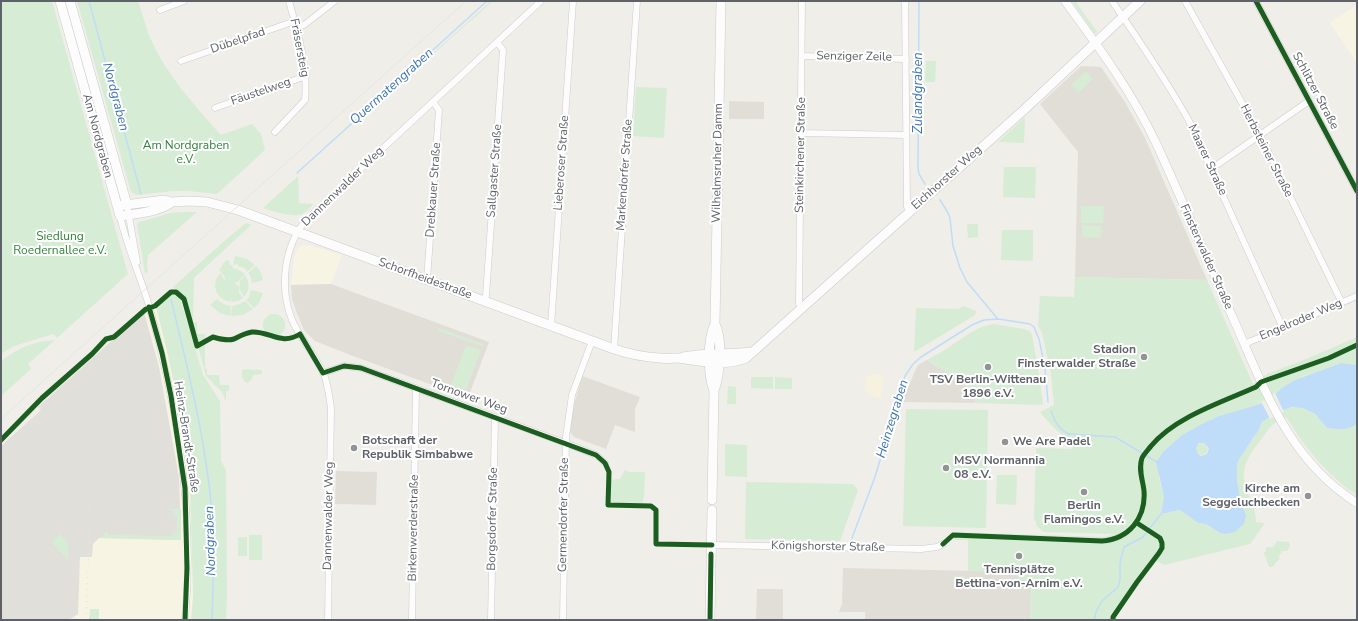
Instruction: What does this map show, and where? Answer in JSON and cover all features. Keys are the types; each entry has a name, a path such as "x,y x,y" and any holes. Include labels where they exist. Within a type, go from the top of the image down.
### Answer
{"main road":[{"name":"Am Nordgraben","path":"60,1 117,206 124,216"},
{"name":"Am Nordgraben","path":"70,1 127,205"},
{"name":"Wilhelmsruher Damm","path":"712,500 714,391 711,381 715,358 711,332 715,324 721,1"},
{"name":"Eichhorster Weg","path":"715,358 739,361 746,358 1026,108 1140,1"},
{"name":"Schorfheidestraße","path":"117,206 164,200 172,202 189,201 210,203 238,210 632,355 660,358 678,358 693,355 715,358"},
{"name":"Schorfheidestraße","path":"124,216 166,206 172,202"},
{"path":"710,620 712,510"}],"street":[{"path":"160,10 184,1"},
{"name":"Fräsersteig","path":"275,132 305,100 306,76 289,1"},
{"name":"Dübelpfad","path":"181,61 295,24 304,25 335,1"},
{"name":"Dannenwalder Weg","path":"328,620 331,415 329,395 323,373 292,319 286,297 285,283 287,264 292,243 307,219 541,1"},
{"name":"Lieberoser Straße","path":"551,326 573,1"},
{"name":"Markendorfer Straße","path":"614,349 637,1"},
{"name":"Steinkirchener Straße","path":"802,1 798,304 802,308"},
{"path":"905,1 907,207 910,211"},
{"name":"Finsterwalder Straße","path":"1064,1 1130,95 1156,142 1244,344 1281,423 1302,454 1319,473 1333,486 1357,503"},
{"name":"Maarer Straße","path":"1112,1 1146,49 1189,121 1283,328"},
{"name":"Herbsteiner Straße","path":"1185,1 1260,135 1342,303"},
{"name":"Schlitzer Straße","path":"1256,1 1357,191"},
{"name":"Sallgaster Straße","path":"484,301 503,50 497,42"},
{"name":"Senziger Zeile","path":"802,56 906,58"},
{"name":"Fäustelweg","path":"215,108 306,76"},
{"path":"1211,169 1309,101"},
{"name":"Drebkauer Straße","path":"427,280 439,110 433,102"},
{"path":"801,133 906,135"},
{"name":"Am Nordgraben","path":"127,205 124,216 130,250 138,269 149,307"},
{"name":"Engelroder Weg","path":"1244,344 1357,296"},
{"name":"Heinz-Brandt-Straße","path":"149,307 162,353 171,396 185,488 187,568 185,620"},
{"name":"Germendorfer Straße","path":"562,620 566,443 569,411 572,395 592,341"},
{"name":"Tornower Weg","path":"323,373 337,367 353,366 370,370 566,443 596,456 605,463"},
{"name":"Birkenwerderstraße","path":"412,620 416,388"},
{"name":"Borgsdorfer Straße","path":"491,620 495,417"},
{"name":"Königshorster Straße","path":"712,545 921,549 937,547 943,544"}],"shaded area":[{"path":"1357,5 1357,63 1330,23"},
{"path":"1081,66 1101,67 1125,102 1145,138 1207,280 1075,277 1078,152 1040,104"},
{"path":"729,101 764,102 764,119 729,119"},
{"path":"304,245 342,255 331,284 291,285 294,258 298,248"},
{"path":"331,284 489,342 468,398 315,341 304,330 292,299 291,285"},
{"path":"160,299 175,360 192,449 199,620 1,620 1,446 41,410 38,407"},
{"path":"144,312 159,367 179,477 181,540 99,538 93,544 92,557 80,557 78,614 69,620 1,620 1,446 41,410 38,407"},
{"path":"927,360 959,380 976,395 975,403 902,402 918,365"},
{"path":"582,376 640,397 635,409 635,432 615,425 606,449 574,437 570,432 572,412"},
{"path":"336,471 377,472 376,505 335,504"},
{"path":"843,568 1018,572 1018,585 1031,586 1030,620 865,620 865,612 839,612 842,604"},
{"path":"757,589 783,589 783,620 756,620"}],"green space":[{"name":"Siedlung Roedernallee e.V.","path":"1,1 52,1 128,274 57,338 53,334 14,346 1,354"},
{"path":"63,1 67,1 122,201 120,201"},
{"name":"Am Nordgraben e.V.","path":"77,1 138,1 150,37 159,55 174,80 192,102 221,135 252,124 261,134 265,150 217,194 172,191 137,195 131,192"},
{"path":"491,1 493,1 389,95 392,90"},
{"path":"1072,1 1075,1 1098,33 1094,33"},
{"path":"926,61 936,61 935,82 925,82"},
{"path":"1086,71 1093,79 1078,93 1071,85"},
{"path":"636,87 667,88 664,138 633,136"},
{"path":"1025,117 1024,143 998,142"},
{"path":"1004,167 1036,167 1035,198 1003,197"},
{"path":"298,176 299,203 313,204 308,210 300,215 290,215 263,208"},
{"path":"1081,206 1104,206 1103,223 1081,223"},
{"path":"197,212 148,255 148,272 145,274 137,224 139,222 171,213"},
{"path":"246,223 251,225 194,278 193,322 197,322 197,334 205,334 205,368 207,369 207,375 219,375 220,385 229,385 229,391 226,391 226,402 222,392 206,376 185,298 173,287"},
{"path":"967,224 978,224 978,237 968,238"},
{"path":"1082,225 1101,226 1101,238 1082,237"},
{"path":"1002,230 1033,230 1033,261 1001,260"},
{"path":"235,256 247,259 255,265 247,272 245,268 238,266 238,264 233,265"},
{"path":"226,260 233,266 232,268 245,274 234,284 237,284 239,292 243,298 232,302 231,298 231,302 224,300 219,296 215,284 221,273 226,283 224,275 219,270"},
{"path":"256,266 260,271 263,280 252,283 248,273"},
{"path":"245,275 249,286 244,297 239,288 240,281"},
{"path":"1075,277 1207,280 1253,384 1267,374 1357,337 1357,365 1341,363 1299,378 1283,387 1267,402 1219,416 1182,435 1164,451 1159,479 1164,497 1161,514 1180,510 1198,523 1206,524 1220,533 1245,510 1239,494 1236,476 1237,465 1241,454 1253,439 1265,419 1280,411 1296,407 1302,407 1312,412 1327,428 1346,429 1357,424 1357,495 1334,478 1320,463 1301,440 1286,417 1271,426 1251,453 1244,471 1246,489 1255,511 1256,522 1265,523 1250,544 1164,565 1152,558 1110,616 1111,620 1030,620 1031,586 1018,585 1018,572 968,571 968,540 954,540 955,532 1104,537 1115,534 1044,532 1037,526 1034,518 1036,448 1072,449 1073,441 1068,439 1051,425 1040,412 1054,405 1051,374 1042,333 1038,326 1040,296 1074,297"},
{"path":"251,290 263,293 259,303 254,308 246,300 249,298"},
{"path":"170,293 175,293 180,298 203,375 220,401 221,461 226,470 226,620 191,620 193,595 190,488 176,394 156,307"},
{"path":"217,299 223,304 231,306 230,316 220,313 210,305"},
{"path":"245,301 253,309 243,315 231,316 232,306"},
{"path":"964,306 976,311 975,315 914,352 916,308 958,309"},
{"path":"274,314 282,317 285,325 282,333 274,336 266,333 263,325 266,317"},
{"name":"TSV Berlin-Wittenau 1896 e.V.","path":"994,324 1030,331 1039,374 1043,405 975,403 976,395 959,380 927,360 977,329"},
{"path":"439,328 483,344 482,346 438,331"},
{"path":"55,340 28,364 31,369 1,396 1,361 26,346"},
{"path":"466,345 481,350 466,390 451,385"},
{"path":"242,370 261,370 262,374 253,375 252,379 248,383 243,380 242,377"},
{"path":"751,377 773,377 773,389 751,388"},
{"path":"775,377 792,378 792,389 775,389"},
{"path":"728,386 736,387 736,404 727,404"},
{"name":"MSV Normannia 08 e.V.","path":"906,409 988,410 986,528 903,526"},
{"path":"1204,443 1207,444 1207,454 1200,455 1197,454 1196,447 1197,444"},
{"path":"725,444 747,445 747,477 725,476"},
{"path":"625,470 630,472 645,472 643,503 611,502 611,480 620,479"},
{"path":"997,475 1017,475 1016,505 996,504"},
{"path":"746,482 853,484 858,490 840,541 745,539"},
{"path":"168,509 181,509 181,540 99,538 107,531 108,535 172,536 173,532 177,532 177,516 173,515 173,510"},
{"path":"60,534 68,543 68,559 51,542"},
{"path":"249,535 262,535 262,560 249,560"},
{"path":"238,537 247,537 247,556 238,556"},
{"path":"1277,541 1289,542 1290,546 1287,551 1282,551 1278,558 1280,558 1273,567 1269,567 1264,553 1266,551 1266,547 1273,547"},
{"path":"954,576 965,576 965,588 954,588"},
{"path":"90,609 99,609 99,620 89,620"}],"sand":[{"path":"874,374 883,377 881,399 872,396 865,389 866,377"}],"water":[{"path":"1341,363 1357,365 1357,424 1346,429 1327,428 1315,414 1303,408 1292,407 1277,412 1262,422 1258,431 1239,459 1237,465 1237,482 1246,516 1244,524 1235,532 1226,534 1220,533 1206,524 1198,523 1180,510 1161,514 1164,497 1156,462 1164,451 1182,435 1204,423 1219,416 1267,402 1283,387 1295,380","holes":["1199,443 1204,443 1209,448 1207,454 1201,456 1198,454 1196,448"]}],"pier":[{"path":"1275,393 1284,412 1270,419 1261,401 1266,400"}],"waterway":[{"name":"Nordgraben","path":"89,1 141,194"},
{"name":"Quermatengraben","path":"297,173 487,1"},
{"name":"Zulandgraben","path":"919,1 918,168 919,174 925,184"},
{"name":"Zulandgraben","path":"940,200 950,218 953,246 960,268 967,282 997,318"},
{"name":"Nordgraben","path":"171,299 196,405 209,486 212,513 214,567 212,620"},
{"name":"Heinzegraben","path":"852,538 875,477 905,376 913,364 921,357 972,325 984,320 999,319 1030,324 1034,327 1039,339 1045,368 1048,402"},
{"name":"Heinzegraben","path":"1051,411 1057,424 1062,430 1069,434 1115,437 1157,462"},
{"path":"1094,620 1096,612 1102,601 1118,587 1120,580 1120,563 1124,547 1143,537 1161,514"}],"tram line":[{"path":"1,419 466,1"}],"railway":[{"path":"86,482 86,499"},
{"path":"86,620 91,491"},
{"path":"54,589 65,603 75,620"},
{"path":"46,596 65,620"}],"cycle path":[{"path":"1256,1 1357,191"},
{"path":"1,440 42,398 92,354 106,339 114,337 146,309 155,306 171,292 176,292 184,299 197,346 213,337 231,340 252,332 287,339 300,334 323,373 344,366 361,368 596,455 605,463 609,472 608,505 651,506 656,510 656,544 712,545"},
{"path":"149,307 162,353 171,396 185,488 187,568 185,620"},
{"path":"943,544 953,535 1102,541 1120,536 1128,531 1139,518 1144,501 1141,471 1142,458 1161,436 1200,411 1256,387 1261,382 1329,358 1357,345"},
{"path":"1113,620 1113,617 1162,548 1160,538 1137,523"},
{"path":"710,620 711,554"}],"place":[{"name":"Stadion Finsterwalder Straße","path":"1144,357"},
{"name":"TSV Berlin-Wittenau 1896 e.V.","path":"988,367"},
{"name":"We Are Padel","path":"1005,442"},
{"name":"Botschaft der Republik Simbabwe","path":"354,448"},
{"name":"MSV Normannia 08 e.V.","path":"946,468"},
{"name":"Berlin Flamingos e.V.","path":"1084,492"},
{"name":"Kirche am Seggeluchbecken","path":"1308,496"},
{"name":"Tennisplätze Bettina-von-Arnim e.V.","path":"1019,556"}]}
